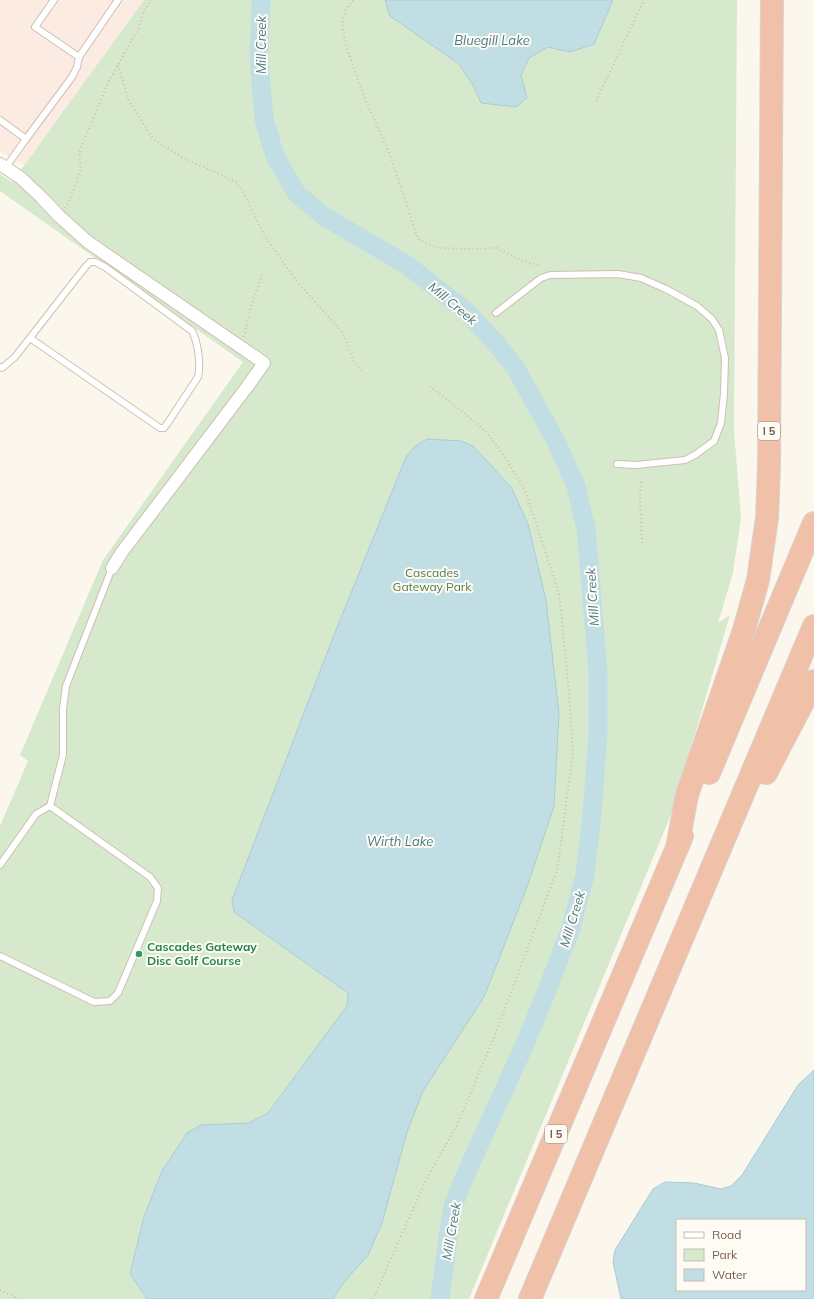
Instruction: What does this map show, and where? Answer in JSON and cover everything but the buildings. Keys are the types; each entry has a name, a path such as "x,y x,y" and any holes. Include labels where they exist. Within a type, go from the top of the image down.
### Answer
{"highway":[{"name":"I 5","path":"677,848 687,795 753,602 765,533 769,467 772,0"},
{"name":"I 5","path":"486,1299 814,523"},
{"path":"530,1299 814,626"},
{"path":"718,853 764,777 814,681"}],"street":[{"path":"3,166 21,178 59,216 88,242 264,363 122,552 112,568"}],"lane":[{"path":"54,0 35,27 79,57"},
{"path":"3,166 26,139 72,77 79,57 118,0"},
{"path":"0,120 26,139"},
{"path":"0,368 15,357 30,338 90,262 94,262 105,268 192,331 195,336 200,369 198,377 167,424 164,428 160,428 30,338"},
{"path":"496,313 541,278 550,275 618,274 641,278 666,289 697,306 712,320 719,330 725,358 721,423 714,441 695,455 685,460 636,465 617,464"},
{"path":"0,865 36,814 50,806 63,755 63,709 66,686 112,568"},
{"path":"0,956 94,1002 110,1001 118,993 157,901 158,888 150,877 50,806"}],"path":[{"path":"59,216 68,204 81,169 79,154 108,83 139,28 144,10 152,0"},
{"path":"353,0 346,9 342,25 347,49 363,94 390,155 418,239 438,248 497,248 516,258 532,264 541,265"},
{"path":"596,101 644,0"},
{"path":"118,65 129,101 153,139 182,157 236,182 244,194 264,235 298,284 343,333 354,362 364,373"},
{"path":"241,348 251,306 262,275"},
{"path":"373,1299 425,1182 457,1126 495,1035 557,870 573,753 569,693 559,593 526,490 504,454 486,432 461,410 428,385"},
{"path":"641,482 640,497 642,543"},
{"path":"0,1290 20,1299"}],"shaded area":[{"path":"0,0 144,0 24,165 0,151"}],"green space":[{"name":"Cascades Gateway Park","path":"144,0 737,0 734,430 741,518 733,573 718,623 730,615 671,815 469,1299 0,1299 0,826 28,761 20,755 103,560 243,362 0,191 0,174 12,182"}],"water":[{"name":"Bluegill Lake","path":"385,0 613,0 594,44 570,52 548,47 529,58 521,75 527,98 516,107 481,103 473,85 459,64 390,16"},
{"name":"Wirth Lake","path":"427,439 461,441 473,446 511,487 528,524 546,600 559,714 554,806 527,887 484,997 423,1091 407,1132 382,1223 368,1255 345,1281 333,1299 147,1299 130,1274 144,1217 162,1171 187,1133 201,1125 249,1123 268,1113 347,1006 348,993 234,912 232,900 332,640 406,457 414,447"},
{"path":"814,1070 814,1299 621,1299 613,1262 615,1250 653,1189 665,1182 694,1183 721,1189 731,1186 742,1175 798,1085"}],"waterway":[{"name":"Mill Creek","path":"261,0 259,58 264,119 275,156 297,194 325,217 407,265 467,312 493,340 515,367 557,443 576,486 586,529 598,671 598,733 592,815 585,875 571,928 544,998 453,1206 440,1299"}],"place":[{"name":"Cascades Gateway Disc Golf Course","path":"139,954"}]}
